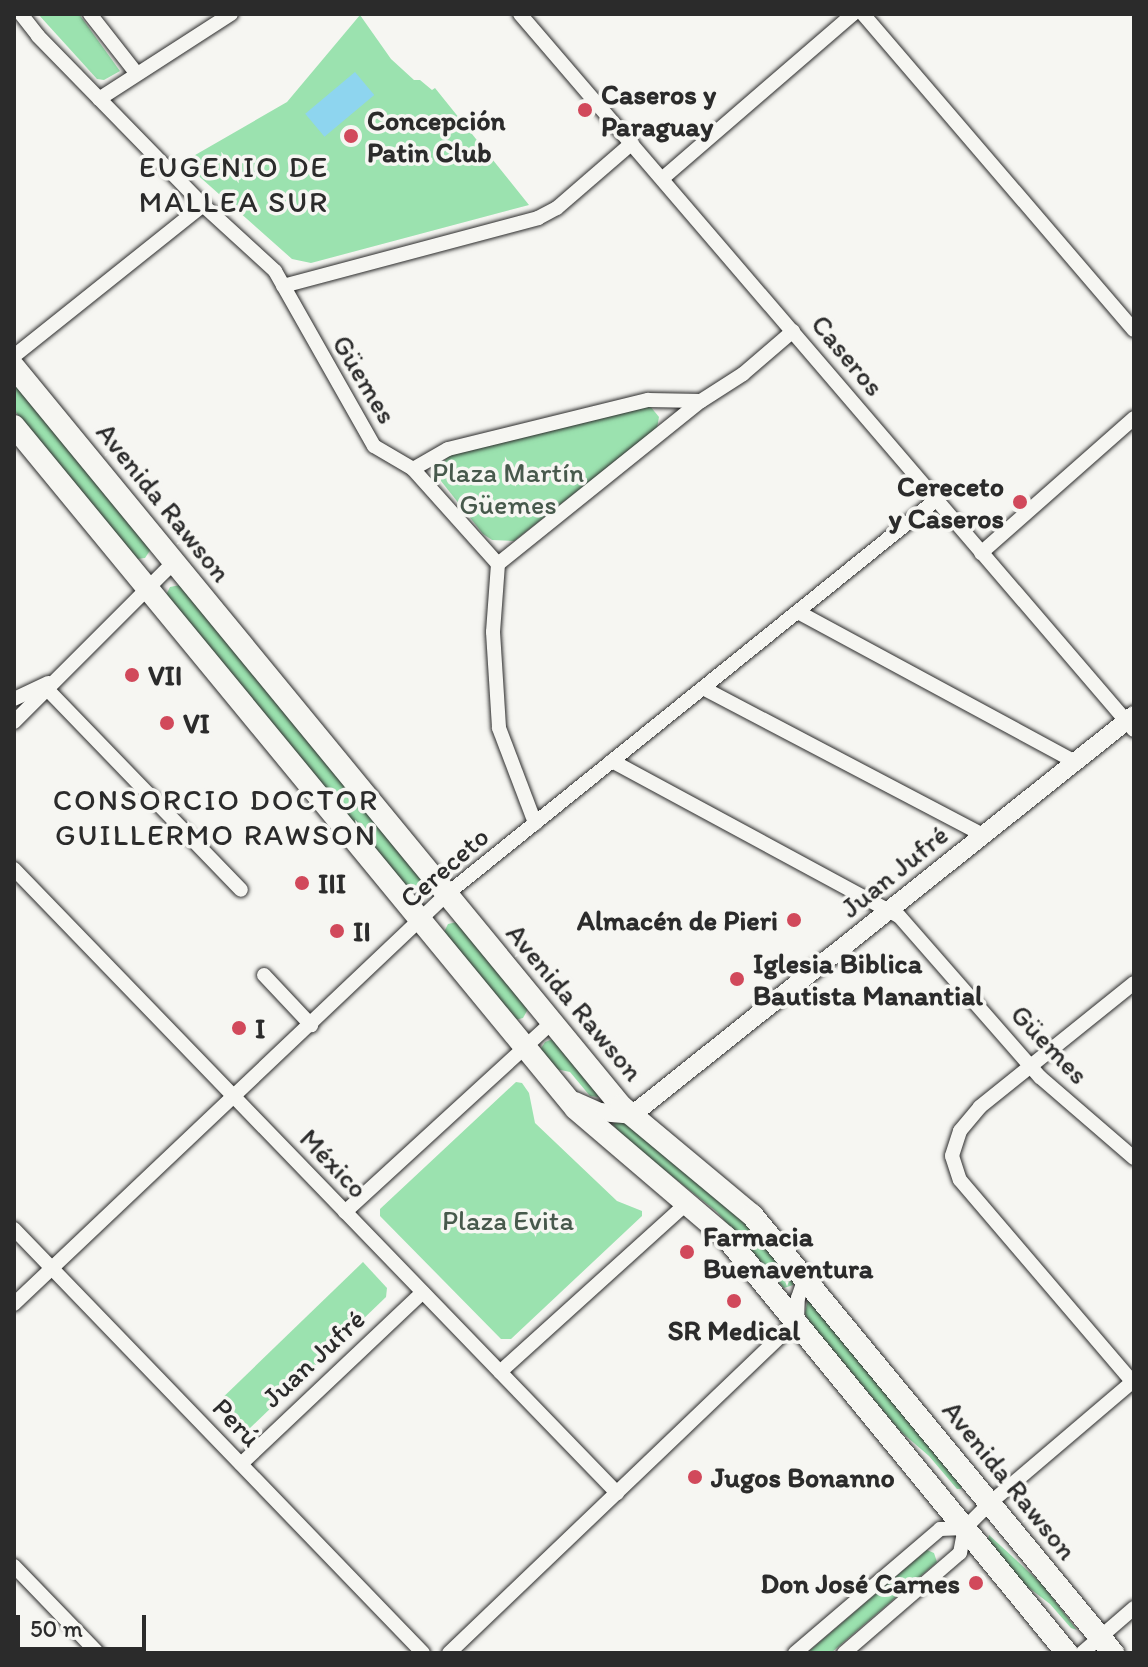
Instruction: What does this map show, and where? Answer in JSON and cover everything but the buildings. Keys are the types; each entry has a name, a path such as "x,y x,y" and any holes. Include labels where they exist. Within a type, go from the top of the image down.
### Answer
{"main road":[{"name":"Avenida Rawson","path":"14,367 552,1022 632,1115 741,1205 805,1278 1107,1645"},
{"path":"14,426 564,1094 611,1142 688,1202 726,1237 1067,1653"}],"street":[{"path":"90,14 137,74"},
{"path":"99,99 231,14"},
{"name":"Caseros","path":"520,14 981,553 1131,722"},
{"path":"663,178 853,14"},
{"path":"863,14 1134,330"},
{"name":"Güemes","path":"18,15 203,205 275,271 374,446 413,469 498,564"},
{"path":"283,286 533,220 557,208 632,143"},
{"path":"14,356 203,205"},
{"path":"535,823 499,728 493,632 498,564 701,401 743,374 793,331"},
{"path":"413,469 448,449 648,400 701,401"},
{"path":"981,553 1134,418"},
{"name":"Cereceto","path":"14,1304 447,894 936,500"},
{"path":"14,722 174,562"},
{"path":"798,612 1075,762"},
{"path":"14,699 52,685"},
{"path":"52,685 241,890"},
{"path":"703,688 983,835"},
{"name":"Juan Jufré","path":"632,1115 1075,762 1131,722"},
{"name":"Güemes","path":"612,761 899,916 1030,1065 1134,1158"},
{"name":"México","path":"14,869 617,1493"},
{"path":"264,975 311,1025"},
{"path":"844,1653 960,1553 965,1528 990,1503 1133,1383 960,1180 952,1156 956,1139 970,1116 1134,983"},
{"path":"345,1212 552,1022"},
{"path":"564,1094 600,1112 632,1115"},
{"path":"500,1372 688,1202"},
{"name":"Perú","path":"14,1229 423,1653"},
{"path":"449,1653 797,1321 798,1298 805,1278"},
{"name":"Juan Jufré","path":"241,1464 423,1292"},
{"path":"795,1653 940,1529 965,1528"},
{"path":"14,1566 98,1653"},
{"path":"1082,1653 1107,1645 1134,1608"}],"green space":[{"path":"38,14 79,14 120,71 104,80 97,79"},
{"name":"Concepción Patin Club","path":"360,15 391,59 414,80 420,80 432,90 435,88 529,205 311,263 292,259 183,162 287,102"},
{"path":"14,383 151,549 145,558 136,559 14,410"},
{"name":"Plaza Martín Güemes","path":"650,406 659,417 657,428 514,541 492,540 483,534 441,481 441,465 449,455"},
{"path":"180,585 423,880 419,888 409,891 166,595 170,587"},
{"path":"457,922 528,1009 523,1018 515,1020 444,932 448,924"},
{"path":"553,1039 599,1094 598,1097 590,1096 570,1072 556,1069 540,1050 545,1042"},
{"name":"Plaza Evita","path":"516,1082 522,1083 529,1093 535,1123 617,1201 642,1211 642,1216 511,1339 501,1339 380,1216 380,1209"},
{"path":"624,1122 746,1223 794,1281 793,1285 784,1288 717,1212 623,1137 613,1124"},
{"path":"363,1262 387,1288 386,1297 249,1429 239,1430 215,1405"},
{"path":"808,1299 961,1489 957,1489 929,1456 900,1431 808,1320 805,1313"},
{"path":"989,1535 1042,1584 1077,1630 1071,1628 1050,1604 1024,1584 988,1541"},
{"path":"927,1550 934,1553 937,1562 831,1653 807,1653"}],"water":[{"path":"355,72 374,95 324,137 305,114"}],"place":[{"name":"Caseros y Paraguay","path":"585,110"},
{"name":"Concepción Patin Club","path":"351,136"},
{"name":"Cereceto y Caseros","path":"1020,502"},
{"name":"VII","path":"132,675"},
{"name":"VI","path":"167,723"},
{"name":"III","path":"302,883"},
{"name":"Almacén de Pieri","path":"794,920"},
{"name":"II","path":"337,931"},
{"name":"Iglesia Biblica Bautista Manantial","path":"737,979"},
{"name":"I","path":"239,1028"},
{"name":"Farmacia Buenaventura","path":"687,1252"},
{"name":"SR Medical","path":"734,1301"},
{"name":"Jugos Bonanno","path":"695,1477"},
{"name":"Don José Carnes","path":"976,1583"}],"district":[{"name":"EUGENIO DE MALLEA SUR","path":"234,184"},
{"name":"CONSORCIO DOCTOR GUILLERMO RAWSON","path":"216,817"}]}
